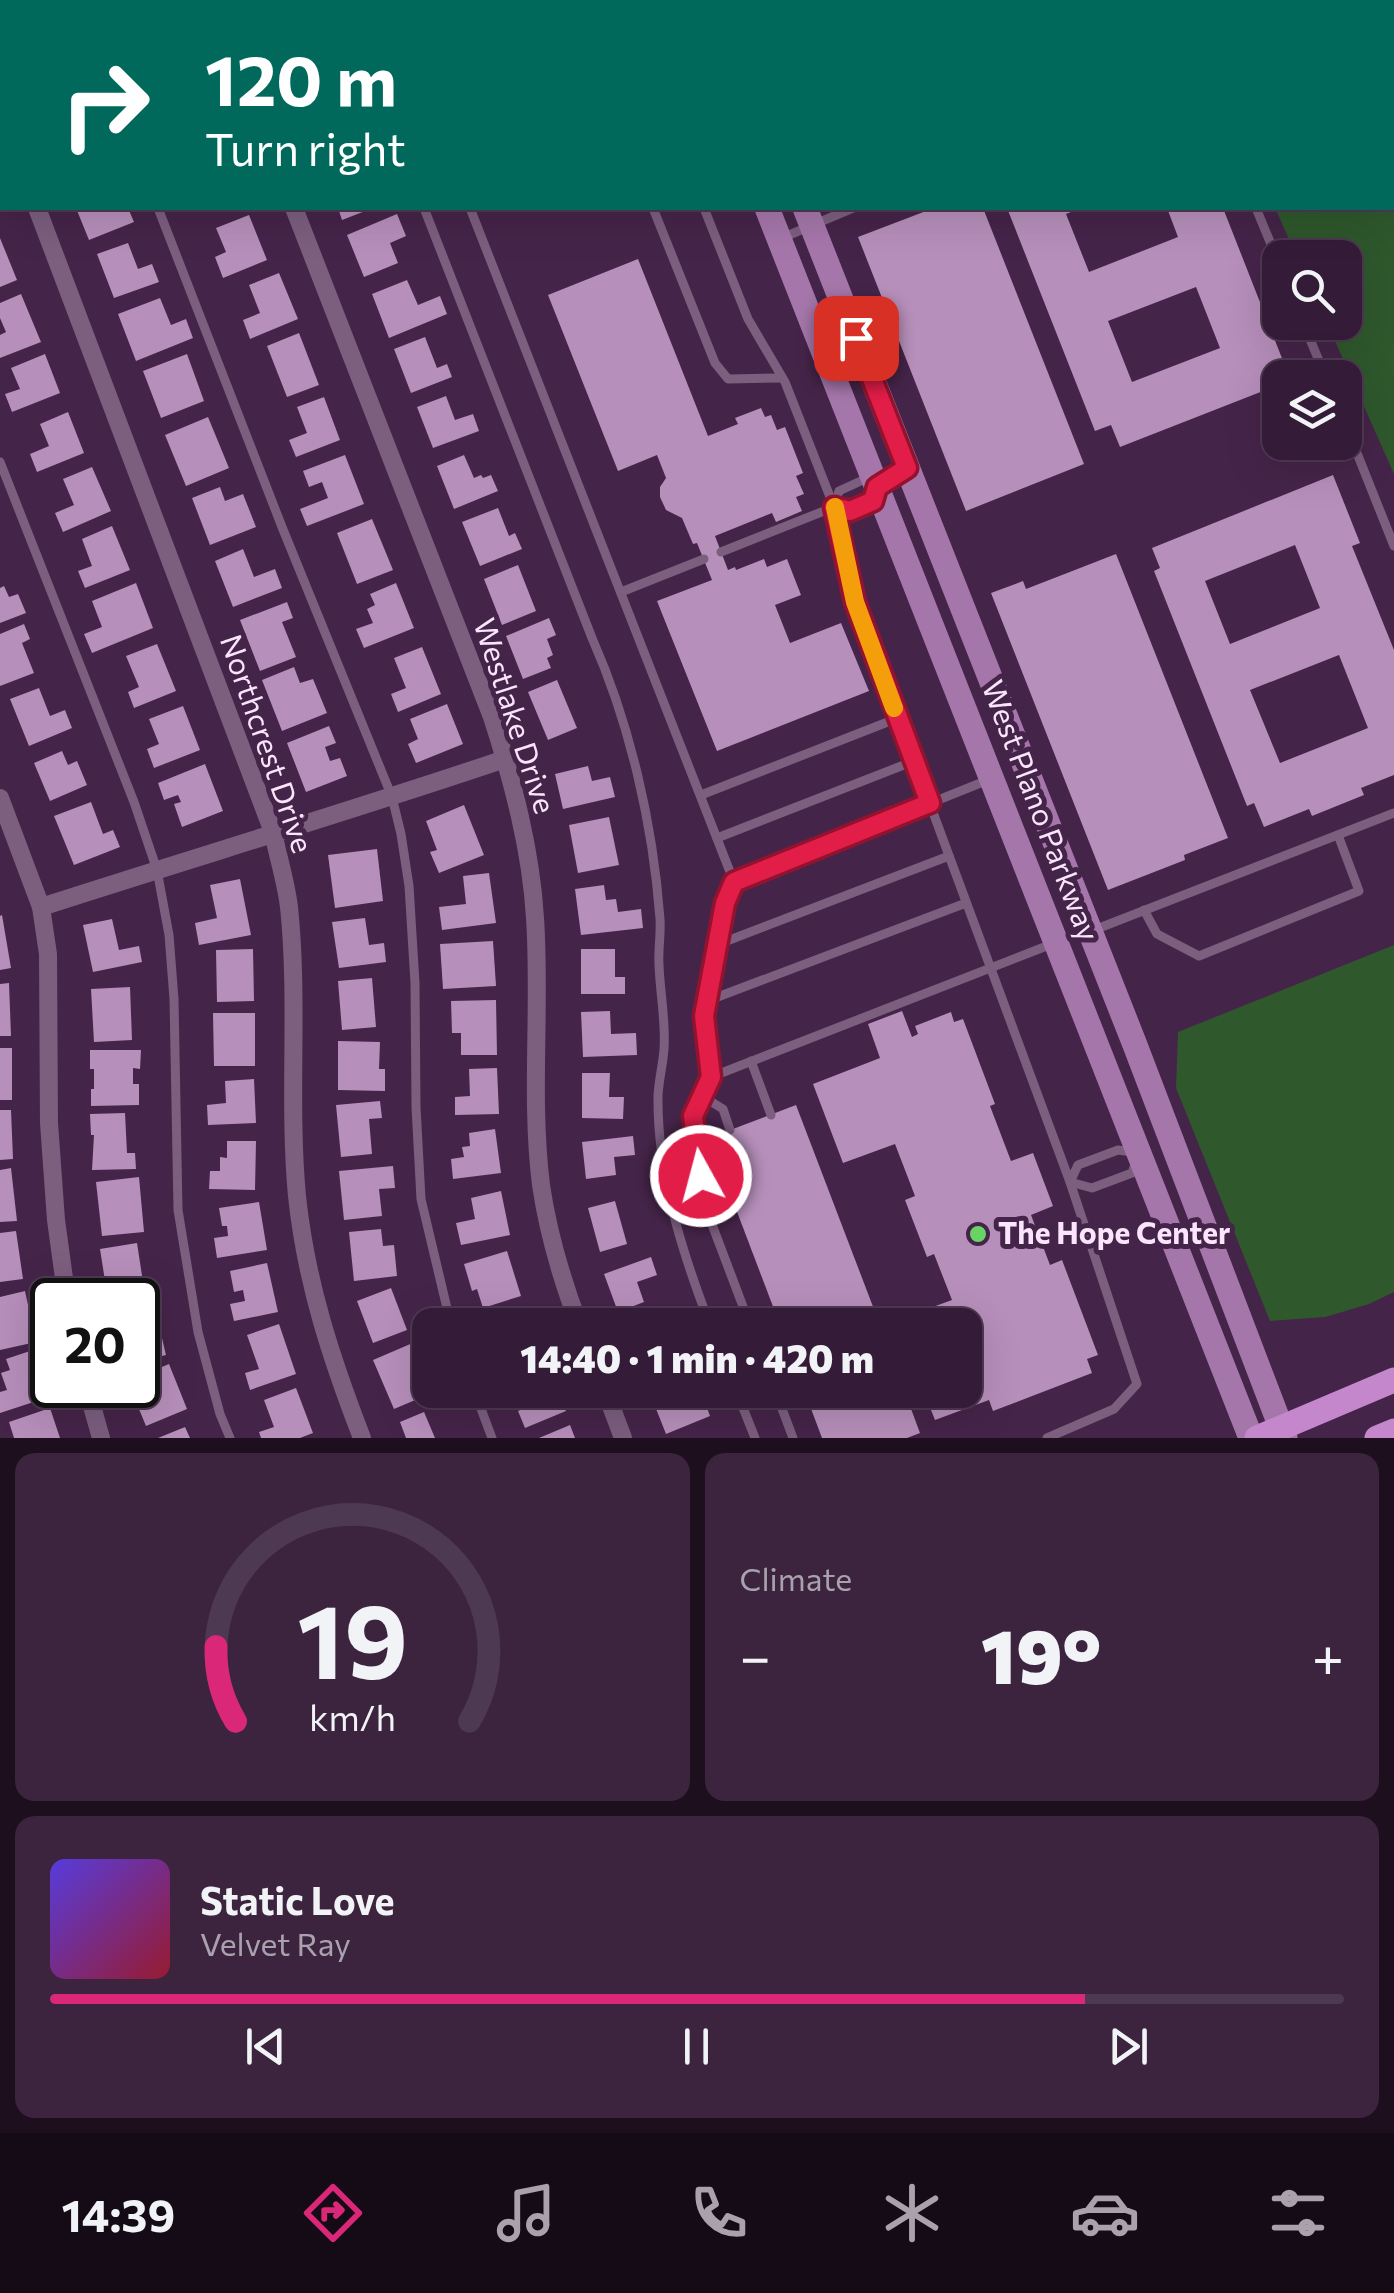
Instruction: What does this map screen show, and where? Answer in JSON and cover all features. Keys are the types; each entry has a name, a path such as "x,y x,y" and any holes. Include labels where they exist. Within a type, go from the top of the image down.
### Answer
{"main road":[{"name":"West Plano Parkway","path":"768,210 1140,1153 1268,1436"},
{"name":"West Plano Parkway","path":"808,216 1134,1045 1268,1436"},
{"path":"877,487 907,468"},
{"path":"1055,937 1084,948 1134,1045"},
{"path":"1268,1436 1394,1380"},
{"path":"1377,1438 1394,1431"}],"street":[{"name":"Northcrest Drive","path":"37,210 273,832 289,903 296,1168 306,1255 318,1313 344,1396 362,1438"},
{"name":"Westlake Drive","path":"295,210 506,759 524,836 535,916 542,1185 550,1232 572,1308"},
{"path":"41,907 506,759"},
{"path":"0,798 41,907 48,954 49,1123 64,1278"},
{"path":"93,1408 102,1438"},
{"path":"611,1408 623,1438"}],"lane":[{"path":"159,210 392,798 401,834 416,983 421,1199 447,1308"},
{"path":"425,210 611,682 629,744 643,800 660,921 664,1046 658,1093 662,1144 670,1204 703,1308"},
{"path":"471,210 734,882 725,903 704,1016 711,1077 693,1116 705,1206 744,1308"},
{"path":"654,210 715,362 728,380 782,378"},
{"path":"705,210 748,319 782,378 834,507 855,602 1070,1182 1136,1384 1114,1410 1048,1438"},
{"path":"780,239 808,216 842,210"},
{"path":"1257,210 1269,240"},
{"path":"1359,460 1394,546"},
{"path":"0,462 157,870 169,935 174,999 178,1210 198,1332 230,1438"},
{"path":"721,552 834,507 850,511 873,501 877,487 864,480 839,491 834,507"},
{"path":"621,592 704,559"},
{"path":"700,795 898,718"},
{"path":"717,838 914,761"},
{"path":"734,882 992,778"},
{"path":"1090,931 1394,813"},
{"path":"1144,910 1157,934 1199,956 1358,891 1338,835"},
{"path":"719,944 949,856"},
{"path":"707,1001 966,903"},
{"path":"711,1077 990,968 1055,937"},
{"path":"750,1061 771,1114"},
{"path":"702,1096 723,1110 730,1130"},
{"path":"1118,1150 1140,1153 1132,1173 1092,1188 1070,1182 1078,1165 1118,1150"},
{"path":"481,1408 492,1438"},
{"path":"743,1408 755,1438"},
{"path":"782,1408 794,1438"}],"green space":[{"path":"1276,210 1394,210 1394,474 1362,402 1362,360 1343,360 1335,340 1362,340 1362,240 1289,240"},
{"path":"1394,945 1394,1292 1325,1317 1270,1321 1176,1088 1178,1032"}],"building":[{"path":"77,210 129,210 134,222 89,240"},
{"path":"339,210 368,210 342,220"},
{"path":"929,210 984,210 1084,464 966,511 858,237"},
{"path":"1008,210 1076,210 1066,214 1089,272 1178,237 1168,210 1224,210 1262,307 1262,340 1275,340 1283,360 1262,360 1262,391 1120,447 1111,425 1095,431","holes":["1196,287 1220,348 1132,382 1108,321"]},
{"path":"397,214 406,236 390,243 398,263 364,277 347,235"},
{"path":"249,215 267,260 223,278 215,257 226,252 216,228"},
{"path":"0,238 17,280 0,287"},
{"path":"128,243 138,269 152,264 159,282 114,298 97,254"},
{"path":"638,259 708,436 738,424 735,418 761,408 765,417 771,415 777,430 785,427 803,473 796,476 804,494 796,497 802,511 776,522 772,513 715,536 728,570 764,559 767,567 787,559 801,595 775,605 790,643 841,623 869,691 717,751 657,601 712,580 682,518 666,510 660,497 660,487 666,478 657,455 618,471 548,295"},
{"path":"279,273 298,319 250,339 243,320 260,313 249,285"},
{"path":"407,280 418,305 440,296 447,314 389,338 372,294"},
{"path":"21,294 41,342 0,358 0,335 6,332 0,318 0,303"},
{"path":"160,298 171,325 186,319 193,338 136,361 118,314"},
{"path":"299,333 319,385 287,397 267,346"},
{"path":"425,337 437,368 447,364 452,377 411,393 394,349"},
{"path":"45,354 60,393 12,412 5,394 20,389 11,368"},
{"path":"187,354 204,401 161,418 143,371"},
{"path":"446,396 455,420 473,414 479,431 433,448 417,407"},
{"path":"324,397 340,440 296,457 289,440 307,433 297,407"},
{"path":"68,412 84,453 37,472 30,454 49,446 40,424"},
{"path":"208,417 229,468 186,486 165,435"},
{"path":"345,455 364,504 307,526 300,509 328,498 322,482 309,487 303,471"},
{"path":"464,455 474,478 491,475 498,491 454,509 437,466"},
{"path":"92,467 111,511 63,532 55,513 74,505 63,479"},
{"path":"1333,475 1360,543 1352,546 1394,650 1394,775 1361,788 1364,795 1312,816 1309,809 1264,827 1254,803 1247,806 1154,571 1160,568 1152,548","holes":["1295,545 1320,608 1230,644 1205,581","1339,655 1368,728 1280,763 1250,690"]},
{"path":"220,487 225,501 243,494 256,527 210,545 192,498"},
{"path":"498,508 509,536 515,533 522,549 480,566 462,522"},
{"path":"372,519 393,570 357,584 337,533"},
{"path":"112,526 130,570 85,588 78,571 92,566 82,539"},
{"path":"243,549 254,577 275,569 282,588 233,607 215,561"},
{"path":"1116,554 1228,838 1184,855 1185,860 1108,890 991,593 1023,581 1026,589"},
{"path":"518,565 536,611 502,625 484,579"},
{"path":"136,583 153,628 92,653 84,634 102,627 92,601"},
{"path":"396,583 414,628 364,648 356,629 373,623 367,609 375,605 370,594"},
{"path":"4,586 9,597 18,594 26,613 0,623 0,588"},
{"path":"287,602 293,618 282,622 296,657 260,671 240,620"},
{"path":"549,618 556,635 547,639 553,655 547,658 551,668 523,679 506,636"},
{"path":"24,624 30,639 22,643 34,673 0,686 0,634"},
{"path":"157,644 176,691 134,708 128,692 139,687 126,656"},
{"path":"422,647 441,694 398,712 391,694 406,688 394,658"},
{"path":"294,667 300,683 313,679 327,713 282,731 262,680"},
{"path":"557,680 577,728 548,740 528,692"},
{"path":"39,688 50,716 65,710 72,728 29,746 10,699"},
{"path":"447,704 463,744 416,763 408,744 418,739 410,719"},
{"path":"183,706 200,750 154,768 147,749 159,744 149,719"},
{"path":"329,726 336,743 325,747 330,761 340,758 347,776 306,792 287,743"},
{"path":"62,751 68,765 77,761 87,785 50,801 34,763"},
{"path":"205,764 223,811 182,827 174,804 181,802 178,795 164,800 158,783"},
{"path":"588,766 592,781 610,777 615,797 563,809 555,774"},
{"path":"91,802 103,834 113,830 120,847 74,865 54,816"},
{"path":"464,805 484,855 439,873 430,852 437,850 426,821"},
{"path":"609,817 619,865 578,873 569,825"},
{"path":"377,849 383,901 335,908 328,855"},
{"path":"489,873 496,923 442,930 439,907 466,904 463,876"},
{"path":"240,879 251,935 199,945 195,923 217,918 210,885"},
{"path":"604,885 606,900 616,899 618,912 641,909 643,928 581,935 575,889"},
{"path":"0,916 11,968 0,970"},
{"path":"365,918 369,945 384,943 386,962 339,968 332,922"},
{"path":"112,919 119,950 139,946 142,962 93,972 83,925"},
{"path":"493,941 496,986 443,989 440,944"},
{"path":"253,949 254,1001 217,1002 216,950"},
{"path":"581,949 615,949 615,977 625,977 625,994 581,994"},
{"path":"372,978 376,1027 342,1030 338,981"},
{"path":"9,983 11,1036 0,1036 0,984"},
{"path":"130,987 132,1040 94,1042 91,989"},
{"path":"496,1000 497,1055 461,1055 461,1033 452,1033 451,1001"},
{"path":"610,1011 611,1034 636,1033 637,1055 583,1057 581,1012"},
{"name":"The Hope Center","path":"902,1011 912,1037 918,1034 915,1026 951,1012 954,1022 963,1019 995,1104 990,1106 1011,1161 1033,1153 1053,1206 1031,1215 1050,1265 1062,1260 1098,1355 1087,1359 1092,1373 993,1411 989,1400 982,1403 982,1308 930,1308 952,1300 934,1254 927,1257 905,1200 915,1196 895,1144 843,1163 813,1084 880,1058 868,1024"},
{"path":"213,1013 255,1013 255,1066 214,1066"},
{"path":"338,1041 380,1042 379,1069 385,1069 385,1091 338,1090"},
{"path":"0,1048 12,1048 12,1100 0,1100"},
{"path":"90,1050 141,1050 140,1069 133,1068 133,1084 139,1084 139,1105 91,1106 94,1069 90,1069"},
{"path":"497,1068 499,1114 455,1115 455,1097 470,1096 469,1069"},
{"path":"582,1073 610,1073 609,1097 624,1097 623,1119 582,1118"},
{"path":"254,1079 256,1123 208,1125 207,1105 226,1103 225,1081"},
{"path":"380,1101 382,1118 369,1119 372,1154 341,1157 336,1105"},
{"path":"796,1105 874,1308 774,1308 709,1138"},
{"path":"0,1110 11,1110 13,1159 0,1160"},
{"path":"125,1113 127,1153 135,1153 136,1169 92,1170 94,1135 90,1114"},
{"path":"495,1129 501,1173 453,1179 451,1159 464,1157 462,1147 470,1146 469,1133"},
{"path":"633,1136 635,1155 614,1157 616,1175 586,1179 582,1142"},
{"path":"227,1141 256,1141 255,1190 209,1189 210,1171 220,1171 220,1157 227,1158"},
{"path":"393,1166 395,1188 379,1189 382,1216 344,1220 339,1171"},
{"path":"11,1168 17,1221 0,1222 0,1170"},
{"path":"139,1177 144,1232 102,1236 96,1182"},
{"path":"501,1191 510,1235 461,1245 456,1223 475,1219 471,1198"},
{"path":"615,1201 627,1244 600,1252 588,1208"},
{"path":"259,1202 267,1250 217,1258 214,1238 228,1236 219,1208"},
{"path":"381,1229 383,1246 394,1245 397,1276 354,1281 349,1232"},
{"path":"16,1231 23,1279 0,1282 0,1233"},
{"path":"137,1243 142,1278 105,1278 100,1249"},
{"path":"507,1251 521,1296 483,1308 477,1289 472,1291 464,1264"},
{"path":"651,1257 657,1275 637,1282 644,1302 617,1308 604,1274"},
{"path":"267,1263 278,1312 234,1321 230,1304 245,1301 243,1290 234,1292 230,1271"},
{"path":"391,1288 407,1330 373,1343 357,1301"},
{"path":"25,1291 30,1343 0,1350 0,1297"},
{"path":"279,1324 296,1374 250,1390 245,1373 259,1369 247,1335"},
{"path":"160,1330 166,1355 160,1356"},
{"path":"412,1343 412,1401 394,1409 373,1360"},
{"path":"30,1351 30,1403 0,1413 0,1392 7,1390 1,1373 10,1370 6,1359"},
{"path":"169,1364 187,1409 146,1426 139,1408 160,1408 160,1368"},
{"path":"296,1388 313,1433 300,1438 261,1438 259,1432 274,1427 264,1400"},
{"path":"50,1408 60,1438 14,1438 9,1422"},
{"path":"565,1408 566,1411 525,1428 518,1411"},
{"path":"656,1408 707,1408 710,1416 666,1434"},
{"path":"811,1408 911,1408 920,1433 907,1438 822,1438"},
{"name":"The Hope Center","path":"930,1408 967,1408 935,1420"},
{"path":"424,1412 435,1438 406,1438 400,1422"},
{"path":"570,1425 575,1438 539,1438"},
{"path":"185,1427 190,1438 158,1438"}],"slow traffic":[{"path":"835,507 855,602 894,708"}],"place":[{"name":"The Hope Center","path":"978,1234"}],"route":[{"path":"701,1176 693,1116 711,1077 704,1016 725,903 734,882 930,803 855,602 834,507 850,511 873,501 877,487 907,468 856,338"}]}
